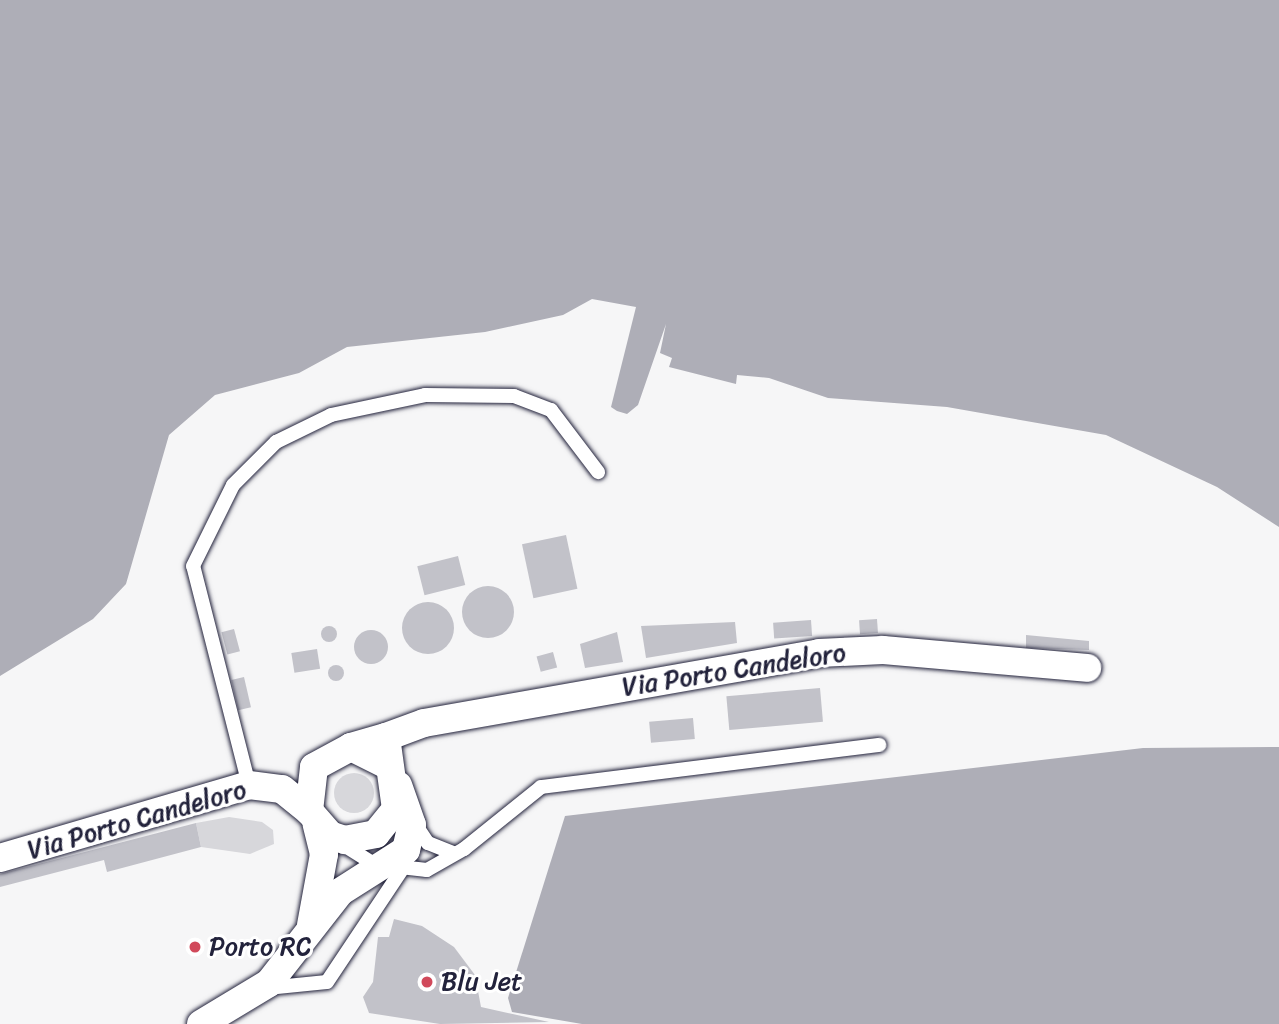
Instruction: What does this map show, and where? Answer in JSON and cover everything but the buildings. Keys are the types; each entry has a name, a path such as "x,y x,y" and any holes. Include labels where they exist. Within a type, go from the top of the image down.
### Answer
{"street":[{"name":"Via Porto Candeloro","path":"351,747 424,723 819,653 883,650 1087,668"},
{"path":"318,823 361,840 376,834 396,809 386,737"},
{"path":"201,1024 262,988 310,931 349,884 395,869 410,825 392,773 351,747 314,767 318,823 324,854 310,931"},
{"name":"Via Porto Candeloro","path":"0,858 250,785 282,789 318,823"}],"lane":[{"path":"250,785 193,566 233,485 276,442 331,415 425,395 514,396 551,410 598,472"},
{"path":"318,823 395,869 428,870 541,787 879,745"},
{"path":"410,825 428,843 453,853"},
{"path":"262,988 327,982 395,869"}],"shaded area":[{"path":"0,0 1279,0 1279,527 1217,487 1106,435 947,407 828,398 769,378 737,375 736,384 669,367 672,358 660,353 666,324 638,405 627,414 617,411 611,407 636,307 592,299 563,315 485,332 347,347 299,373 215,395 169,435 126,584 93,619 0,676"},
{"path":"1279,747 1279,1024 582,1024 512,1012 508,998 565,816 1143,748"},
{"path":"354,773 368,779 374,793 368,807 354,813 340,807 334,793 340,779"},
{"path":"229,817 262,822 273,830 274,844 250,854 201,847 196,823"}],"place":[{"name":"Porto RC","path":"195,947"},
{"name":"Blu Jet","path":"427,982"}]}
